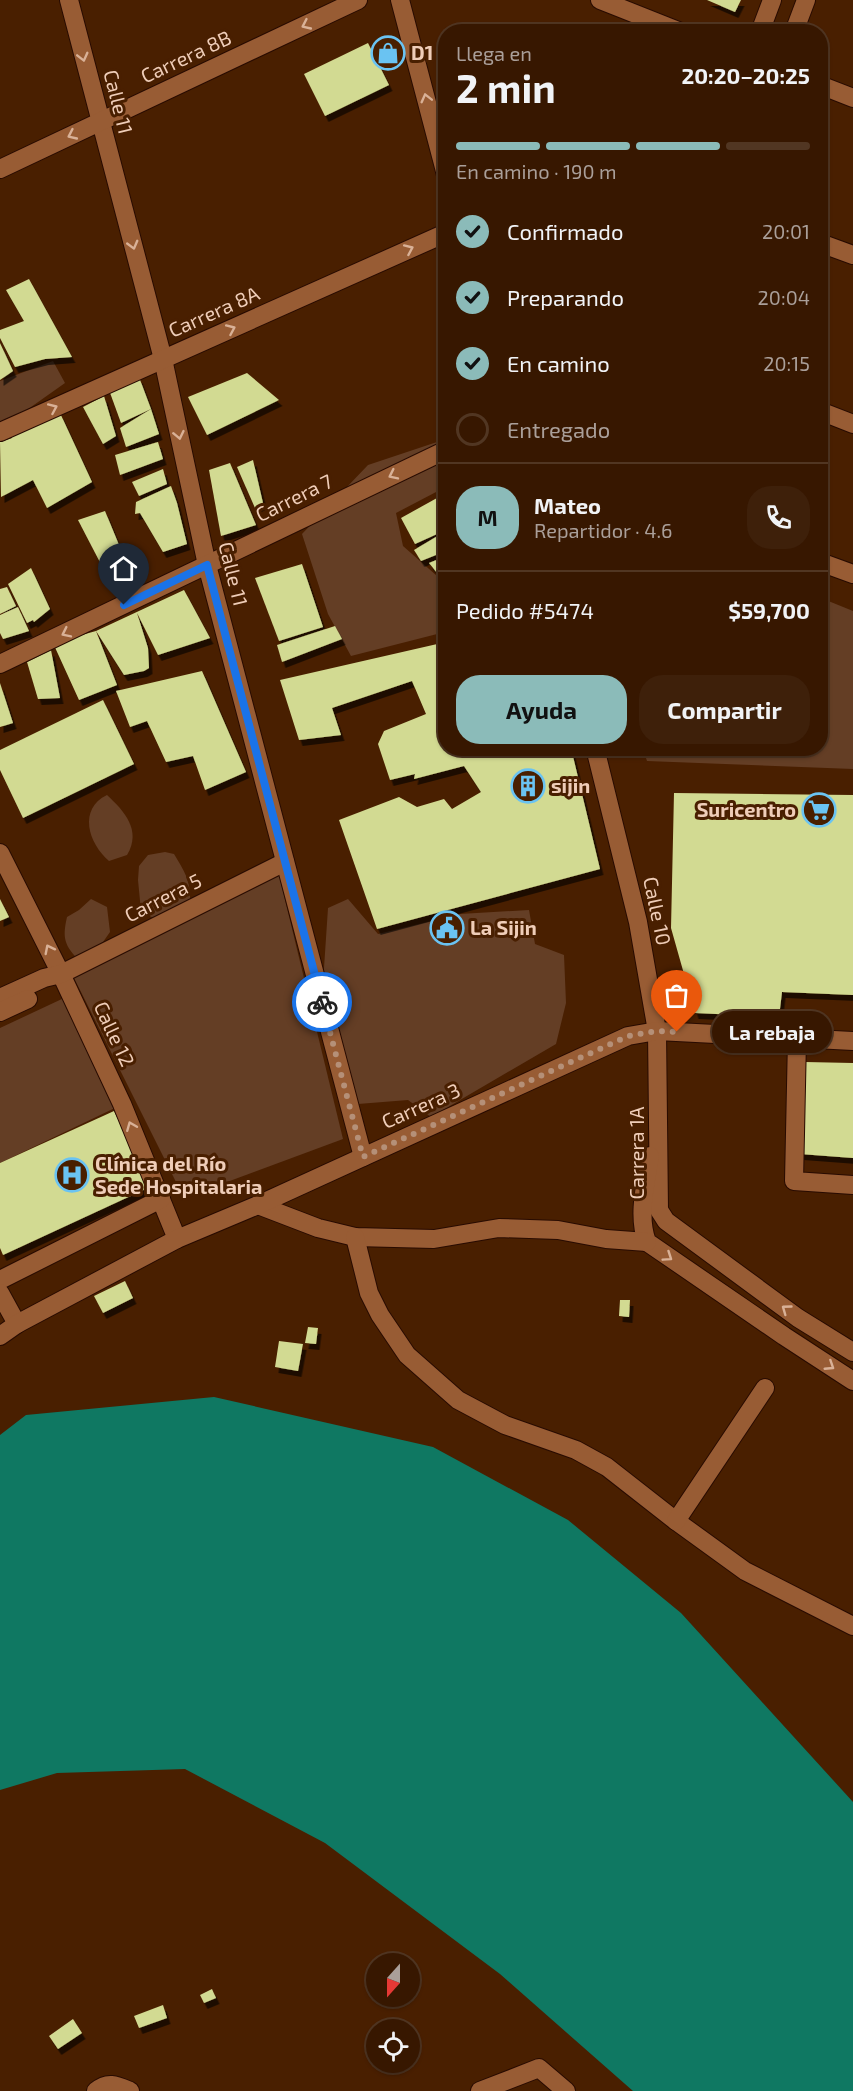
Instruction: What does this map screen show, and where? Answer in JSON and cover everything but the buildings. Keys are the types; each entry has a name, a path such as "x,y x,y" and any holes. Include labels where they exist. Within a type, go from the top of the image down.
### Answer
{"street":[{"name":"Calle 11","path":"69,0 163,359 207,565 363,1157"},
{"name":"Carrera 8B","path":"0,169 358,0"},
{"path":"400,0 438,145"},
{"path":"600,0 661,24"},
{"path":"763,24 772,0"},
{"path":"797,24 806,0"},
{"path":"828,88 853,98"},
{"name":"Carrera 8A","path":"0,432 438,237"},
{"path":"828,246 853,255"},
{"path":"828,414 853,424"},
{"name":"Carrera 7","path":"0,664 438,454"},
{"path":"828,565 853,574"},
{"name":"Calle 10","path":"597,756 638,922 657,1031 659,1085"},
{"name":"Calle 12","path":"0,853 62,974 122,1104 177,1239"},
{"name":"Carrera 5","path":"0,998 44,978 62,974 285,862"},
{"name":"Carrera 5","path":"0,1012 48,990 62,974"},
{"name":"Carrera 3","path":"0,1336 17,1324 177,1239 258,1205 628,1036 657,1031 853,1041"},
{"path":"797,1038 794,1181 853,1185"},
{"name":"Carrera 1A","path":"647,1242 642,1230 642,1212 659,1085"},
{"name":"Carrera 1A","path":"659,1085 659,1210 666,1221 798,1318 853,1352"},
{"path":"0,1280 161,1199"},
{"path":"258,1205 318,1228 355,1237 434,1239 499,1228 558,1230 606,1239 647,1242 853,1381"},
{"path":"355,1237 369,1293 380,1315 407,1355 458,1400 505,1425 576,1450 608,1467 676,1521 745,1571 853,1626"},
{"path":"0,1293 17,1324"},
{"path":"676,1521 765,1388"},
{"path":"480,2091 538,2068 566,2091"},
{"path":"98,2089 109,2084 130,2091"}],"shaded area":[{"path":"53,361 65,383 7,424 0,422 0,381"},
{"path":"438,444 438,491 396,513 403,546 438,577 438,634 351,656 328,614 302,534 368,465"},
{"path":"828,601 853,611 853,769 647,761 645,756 828,756"},
{"path":"107,795 125,814 133,837 127,855 109,861 96,845 89,826 92,809"},
{"path":"165,852 174,854 184,871 188,881 190,901 153,918 141,911 139,866 148,855"},
{"path":"279,875 343,1139 184,1198 72,974"},
{"path":"91,899 107,907 110,932 103,942 77,958 65,939 67,917"},
{"path":"348,899 378,934 460,914 529,910 535,944 564,955 566,1003 556,1044 431,1117 408,1100 358,1104 323,983 328,908"},
{"path":"64,998 117,1107 0,1163 0,1028"}],"water":[{"path":"214,1397 433,1447 568,1520 681,1613 853,1802 853,2091 633,2091 500,1974 325,1843 185,1769 57,1773 0,1790 0,1435 26,1415"}],"way so far":[{"path":"322,1002 363,1157 628,1036 657,1031 677,1032"}],"place":[{"name":"D1","path":"388,53"},
{"name":"sijin","path":"528,786"},
{"name":"Suricentro","path":"819,810"},
{"name":"La Sijin","path":"447,928"},
{"name":"La rebaja","path":"677,1032"},
{"name":"Clínica del Río Sede Hospitalaria","path":"72,1175"}],"route":[{"path":"124,605 207,565 322,1002"}]}
